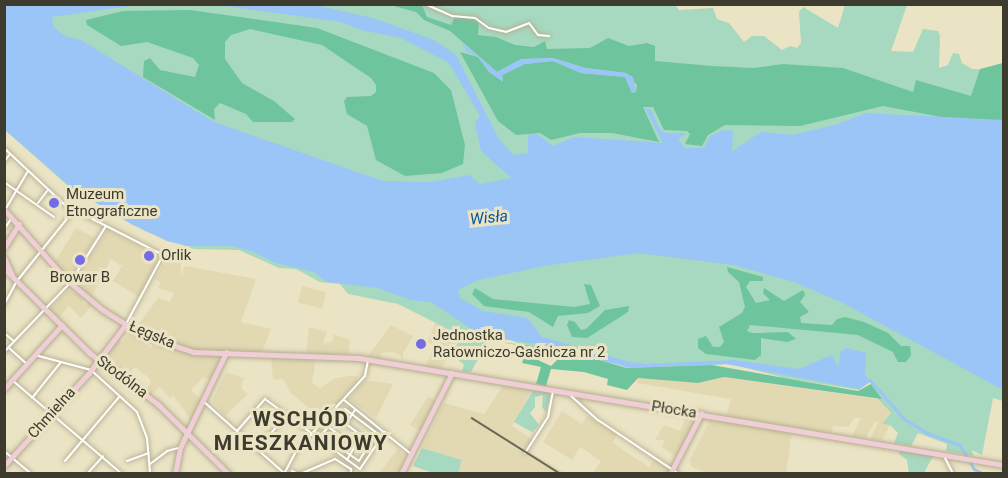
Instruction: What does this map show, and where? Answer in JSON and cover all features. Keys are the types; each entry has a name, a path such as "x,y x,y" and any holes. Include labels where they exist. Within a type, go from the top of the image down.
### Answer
{"street":[{"path":"425,4 452,16 476,18 489,28 507,32 530,23 538,35 549,36"},
{"path":"4,148 48,190 74,210 164,256 126,324"},
{"path":"4,162 10,153"},
{"path":"5,209 28,171"},
{"path":"4,182 38,203 54,217"},
{"path":"38,203 48,190"},
{"name":"Łęgska","path":"5,209 43,249 70,283 145,336 194,352 345,357"},
{"path":"4,305 16,280 74,210"},
{"path":"5,228 12,216"},
{"path":"4,248 19,224"},
{"path":"4,352 70,283 106,226"},
{"name":"Stodólna","path":"4,257 16,280"},
{"name":"Stodólna","path":"4,268 98,359 147,395 229,474"},
{"name":"Chmielna","path":"4,466 90,370 126,324"},
{"path":"4,389 62,325"},
{"path":"4,333 14,341"},
{"path":"8,348 27,364"},
{"path":"175,474 180,448 226,353"},
{"path":"35,355 90,370 138,414 149,453 150,474"},
{"name":"Płocka","path":"345,357 944,453 1004,465"},
{"path":"203,401 284,474 293,455 365,376 368,359"},
{"path":"33,398 62,362"},
{"path":"401,474 452,373"},
{"path":"12,380 104,455 122,474"},
{"path":"525,453 548,417 553,390"},
{"path":"570,392 598,420 671,471 679,474"},
{"path":"65,460 120,396"},
{"path":"237,431 263,399 288,414 310,435 360,469"},
{"path":"344,400 411,454"},
{"path":"343,409 376,433 359,461 321,437 327,427 343,409"},
{"path":"355,410 346,425 376,446"},
{"path":"256,450 288,414"},
{"path":"671,471 701,414"},
{"path":"322,423 355,445 347,460"},
{"path":"357,474 385,432"},
{"path":"150,464 167,451 180,448"},
{"path":"4,451 31,474"},
{"path":"127,461 149,453"},
{"path":"944,453 953,474"},
{"path":"292,471 299,474 336,459 338,454"},
{"path":"87,474 104,455"},
{"path":"336,459 352,470 351,474"}],"shaded area":[{"path":"76,228 95,238 69,280 55,262"},
{"path":"108,230 161,257 139,297 113,281 122,266 111,259 91,298 73,284"},
{"path":"167,259 181,263 181,276 185,266 256,279 241,322 271,329 262,352 196,350 136,328 158,298 170,302 174,293 158,288 161,283 155,279"},
{"path":"302,286 326,292 322,309 298,302"},
{"path":"68,290 84,298 82,302 86,305 90,301 93,304 81,318 69,306 58,318 49,310"},
{"path":"436,322 461,335 441,369 425,366 435,347 427,342"},
{"path":"391,325 413,336 403,354 403,363 401,356 392,352 381,353 380,359 368,356"},
{"path":"309,327 327,332 323,344 333,341 333,334 350,340 349,355 306,353"},
{"path":"131,331 151,348 156,341 194,354 220,355 212,380 203,377 191,390 201,400 191,420 173,395 170,398 160,387 151,395 145,390 151,383 149,378 135,367 127,376 101,359 117,339 122,342"},
{"path":"271,356 316,358 312,383 320,388 336,378 349,376 357,376 357,383 322,419 290,392 283,379 273,380"},
{"path":"226,372 244,378 241,388 248,394 225,416 212,401"},
{"path":"724,377 878,399 891,413 888,417 890,425 882,440 870,439 878,423 875,421 866,438 852,436 861,418 854,418 849,427 833,426 831,433 726,416 731,399 637,383 638,378 698,383"},
{"path":"364,380 393,384 376,418 349,399"},
{"path":"504,384 533,389 512,426 533,440 529,451 565,473 458,473 462,460 422,448 444,403 484,414"},
{"path":"428,397 438,402 422,432 410,425"},
{"path":"562,411 582,424 587,416 617,434 613,443 649,467 655,459 670,469 667,473 593,473 601,461 580,447 572,460 543,442"},
{"path":"687,415 696,417 696,422 676,457 662,447 665,440 655,440 664,425 680,431"},
{"path":"711,418 792,432 786,473 706,473 692,467 689,461"},
{"path":"398,449 406,457 398,473 379,473"}],"green space":[{"path":"674,4 679,10 713,8 717,19 729,23 744,42 752,36 764,36 782,50 790,46 797,48 801,43 799,12 803,7 838,28 845,5 907,5 891,51 913,52 923,29 938,31 940,36 939,68 948,65 953,53 959,54 962,63 972,69 994,70 1003,65 1003,401 993,398 982,455 972,450 973,456 946,451 947,444 918,433 911,446 894,443 898,433 890,425 882,424 891,413 878,399 870,382 859,390 785,378 731,364 635,369 612,363 609,366 593,356 591,359 526,347 511,340 484,339 464,326 487,343 471,372 462,371 464,365 451,353 462,336 398,304 348,294 340,284 320,282 296,269 279,268 239,250 194,249 145,231 68,186 5,130 4,5"},
{"path":"390,5 422,5 427,17 451,25 455,17 475,19 479,21 478,35 496,37 515,45 534,47 545,41 547,49 590,48 608,38 629,46 647,43 655,46 655,61 754,68 783,64 843,68 913,92 916,80 971,96 980,69 1003,63 1003,120 957,120 883,106 800,126 725,125 708,135 702,146 685,144 690,134 687,131 664,130 653,107 643,107 659,142 612,133 580,133 551,140 540,133 516,135 498,121 460,52 478,57 489,72 503,81 502,75 525,64 553,61 581,73 625,77 632,93 636,92 637,85 626,73 585,68 553,58 521,59 497,72 450,31 424,20 416,12"},
{"path":"190,10 317,28 434,73 451,90 465,145 463,164 442,173 405,176 376,160 367,126 347,114 344,101 347,97 371,96 376,92 376,85 371,78 322,45 250,29 231,35 225,42 225,59 242,83 274,101 295,119 292,122 253,122 246,114 220,103 214,109 215,120 143,77 144,61 150,58 160,70 195,77 199,65 193,58 147,42 121,46 87,25 86,20 123,11"},
{"path":"727,267 763,277 763,281 750,281 746,287 756,303 770,300 763,293 764,288 784,301 803,290 805,295 800,302 809,312 800,317 801,323 832,325 837,319 845,317 864,322 888,333 901,346 910,346 911,355 906,362 898,362 893,352 858,335 750,325 747,331 752,333 788,332 796,339 787,342 761,338 761,355 755,360 706,354 698,348 698,339 706,336 713,347 720,347 724,342 719,327 742,313 745,307 739,282 728,272"},
{"path":"584,284 591,285 600,306 588,313 558,316 553,327 529,312 484,306 472,294 475,288 493,299 574,307 590,304"},
{"path":"629,306 628,312 587,338 572,337 567,325 569,320 575,322 581,330 586,329 605,310"},
{"path":"501,342 567,351 627,368 712,365 858,391 871,384 882,399 724,377 698,383 638,378 627,390 607,385 608,379 584,372 551,369 546,386 536,384 541,367 522,363 525,354 551,366 559,358 558,353"},
{"path":"534,389 549,392 550,397 546,412 542,407 543,395 535,397 535,407 530,413 539,425 532,432 514,422"},
{"path":"422,448 462,460 458,473 433,473 413,466"},
{"path":"899,449 940,455 933,456 924,473 909,474 907,460 899,454"}],"water":[{"name":"Wisła","path":"5,4 137,5 52,17 53,26 64,36 81,40 214,122 383,181 431,182 469,175 480,184 511,178 481,151 475,123 480,116 449,63 401,38 361,30 341,22 218,5 315,5 373,18 434,40 456,55 499,139 514,155 528,153 528,135 537,134 553,146 574,137 663,143 645,108 651,109 659,128 665,133 687,133 678,139 685,148 704,148 710,136 724,130 733,131 732,151 761,132 793,135 838,124 866,113 1003,120 1003,390 841,302 794,282 734,265 638,253 544,266 478,280 458,290 460,298 483,311 527,318 542,337 626,361 645,364 734,360 799,369 832,355 838,367 841,351 846,348 866,353 865,374 870,382 859,389 726,364 629,368 553,346 482,336 431,302 410,300 378,288 327,282 314,272 276,263 251,251 232,246 187,246 167,241 131,224 73,189 5,130"},
{"path":"461,42 497,72 521,59 553,58 585,68 626,73 633,77 636,92 632,93 625,77 581,73 553,61 525,64 502,75 503,82 489,72 478,57 467,52"}],"waterway":[{"path":"870,380 904,419 927,433 960,445 974,469 984,474"}],"railway":[{"path":"472,418 561,474"}],"place":[{"name":"Muzeum Etnograficzne","path":"54,203"},
{"name":"Orlik","path":"149,256"},
{"name":"Browar B","path":"80,260"},
{"name":"Jednostka Ratowniczo-Gaśnicza nr 2","path":"421,344"}],"district":[{"name":"WSCHÓD MIESZKANIOWY","path":"301,431"}]}
